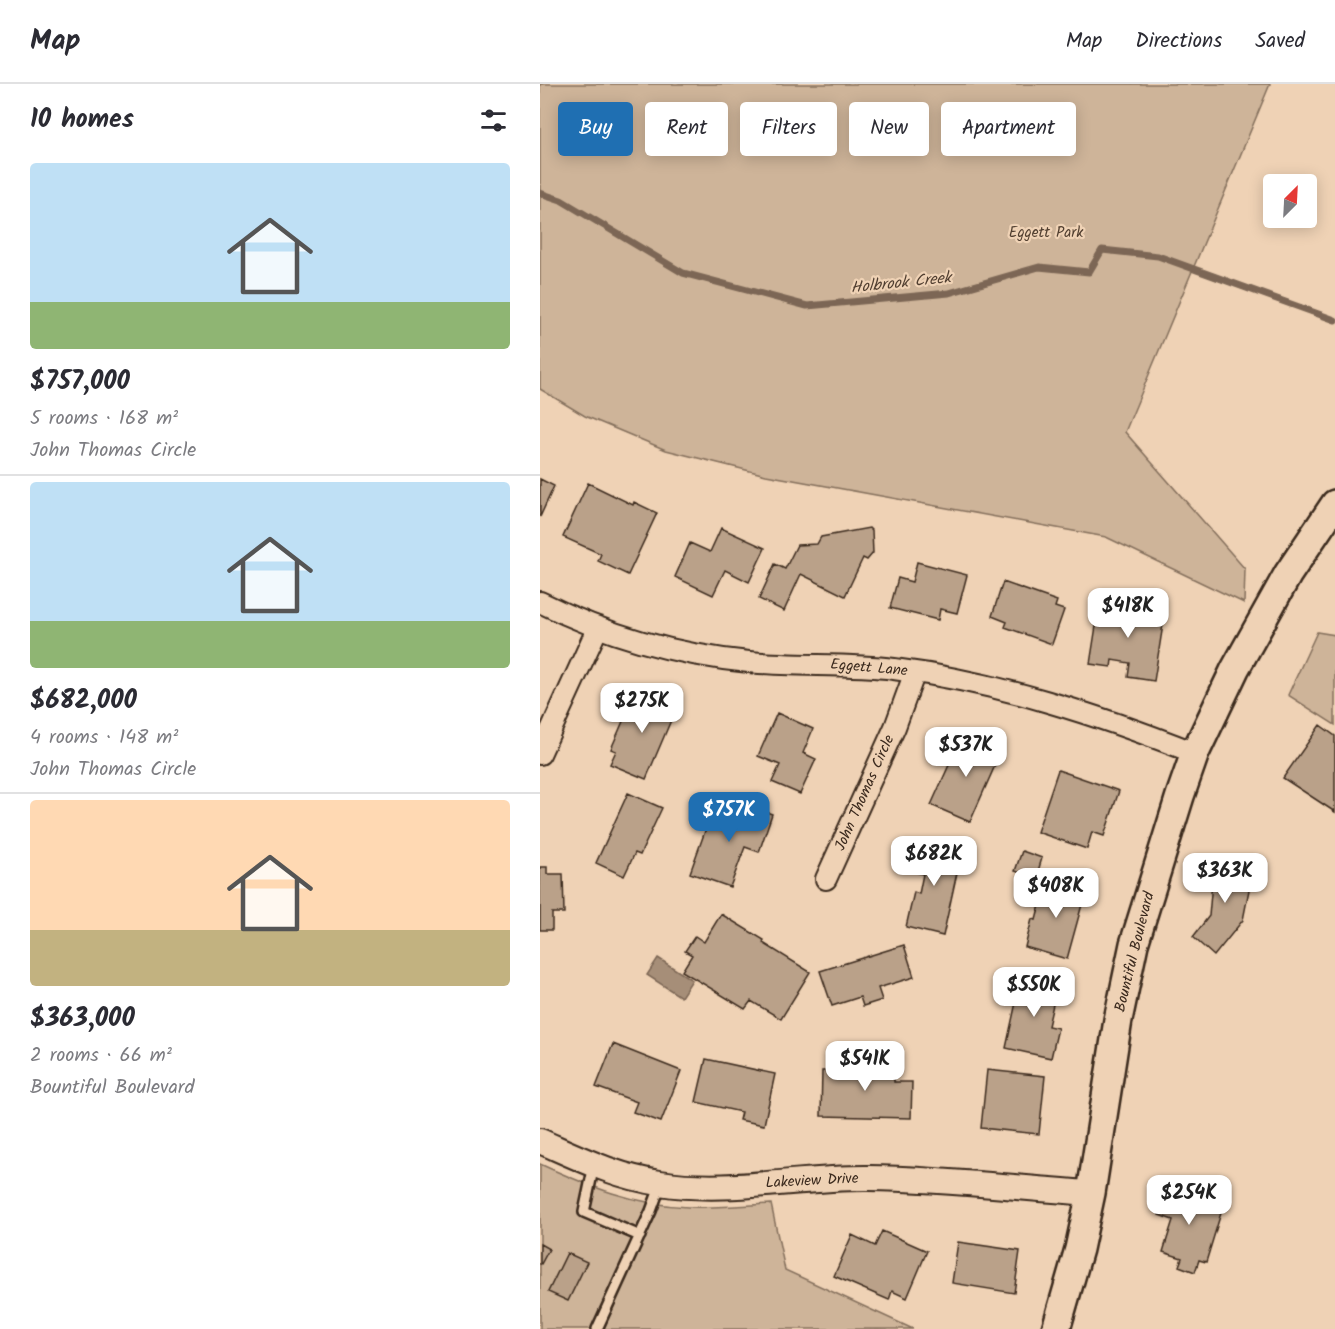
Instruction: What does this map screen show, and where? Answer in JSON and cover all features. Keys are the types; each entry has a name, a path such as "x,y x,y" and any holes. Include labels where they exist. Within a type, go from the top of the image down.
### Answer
{"main road":[{"name":"Bountiful Boulevard","path":"1056,1329 1091,1193 1118,1020 1134,945 1195,753 1255,630 1288,574 1335,504"}],"street":[{"name":"Eggett Lane","path":"540,602 598,627 660,646 719,658 751,662 871,667 915,672 987,686 1073,709 1195,753"},
{"path":"540,754 598,627"},
{"name":"John Thomas Circle","path":"826,879 895,727 915,672"},
{"name":"Lakeview Drive","path":"540,1141 594,1165 661,1184 718,1186 877,1178 946,1181 1091,1193"}],"lane":[{"path":"594,1165 584,1212 640,1236"},
{"path":"597,1329 661,1184"}],"green space":[{"name":"Eggett Park","path":"540,84 1270,84 1125,432 1245,569 1244,603 1106,537 766,475 666,450 585,416 540,389"},
{"path":"1317,632 1335,635 1335,725 1288,695"},
{"path":"540,1164 594,1187 649,1203 698,1207 771,1204 785,1270 913,1329 540,1329"}],"shaded area":[{"path":"658,958 692,980 681,997 647,975"}],"building":[{"path":"540,479 554,486 540,517"},
{"path":"588,483 633,505 634,502 657,513 628,575 598,561 601,554 563,537"},
{"path":"721,528 765,548 749,582 725,570 713,595 675,577 690,543 710,552"},
{"path":"869,528 872,531 873,553 867,560 863,558 845,596 801,574 784,611 759,599 775,564 785,569 797,545 817,544 821,537"},
{"path":"917,562 967,575 957,613 940,609 938,620 890,608 898,578 912,582"},
{"path":"1003,582 1057,601 1055,607 1064,610 1052,644 1005,627 1007,622 992,616"},
{"path":"1100,601 1165,612 1154,681 1128,677 1130,663 1112,660 1111,667 1090,664"},
{"path":"637,689 677,706 646,779 610,764 616,751 611,749"},
{"path":"777,713 813,729 803,753 816,759 800,794 772,782 780,765 758,756"},
{"path":"1320,725 1335,736 1335,812 1283,778"},
{"path":"963,734 1001,752 970,822 931,805"},
{"path":"1058,770 1119,791 1104,836 1092,832 1087,849 1037,832"},
{"path":"628,793 662,808 640,855 635,853 624,876 596,863"},
{"path":"744,804 772,814 759,852 745,847 730,887 690,873 714,806 740,816"},
{"path":"919,841 962,850 943,936 906,927 914,892 919,894 923,874 912,871"},
{"path":"1022,851 1042,858 1036,878 1015,871"},
{"path":"1214,860 1252,863 1243,920 1214,956 1193,937 1209,916"},
{"path":"540,867 547,867 547,874 563,874 564,913 552,913 552,930 540,930"},
{"path":"1047,879 1086,890 1067,959 1025,947 1032,919 1036,920"},
{"path":"721,914 810,972 781,1019 751,1001 745,1009 682,971 692,955 685,951 695,936 704,942"},
{"path":"904,945 914,977 878,988 882,1000 863,1006 860,997 832,1006 820,971"},
{"path":"1022,975 1058,983 1048,1026 1058,1028 1051,1058 1006,1048"},
{"path":"613,1044 681,1071 661,1122 633,1112 637,1102 596,1087"},
{"path":"706,1059 775,1074 764,1125 739,1120 741,1112 696,1102"},
{"path":"846,1059 878,1060 878,1069 894,1069 894,1082 912,1082 911,1118 821,1116 822,1071 846,1071"},
{"path":"987,1070 1045,1076 1039,1134 981,1128"},
{"path":"1169,1182 1205,1194 1201,1207 1221,1213 1206,1262 1199,1260 1195,1272 1179,1266 1182,1258 1163,1252 1173,1220 1159,1215"},
{"path":"882,1231 927,1251 907,1298 892,1291 889,1300 834,1276 852,1235 875,1246"},
{"path":"958,1242 1020,1251 1014,1293 952,1283"},
{"path":"540,1244 549,1249 541,1264 540,1264"},
{"path":"567,1253 587,1262 568,1301 548,1292"}],"waterway":[{"name":"Holbrook Creek","path":"540,193 561,200 683,273 807,306 949,293 1039,267 1089,272 1102,250 1158,256 1335,320"}]}
